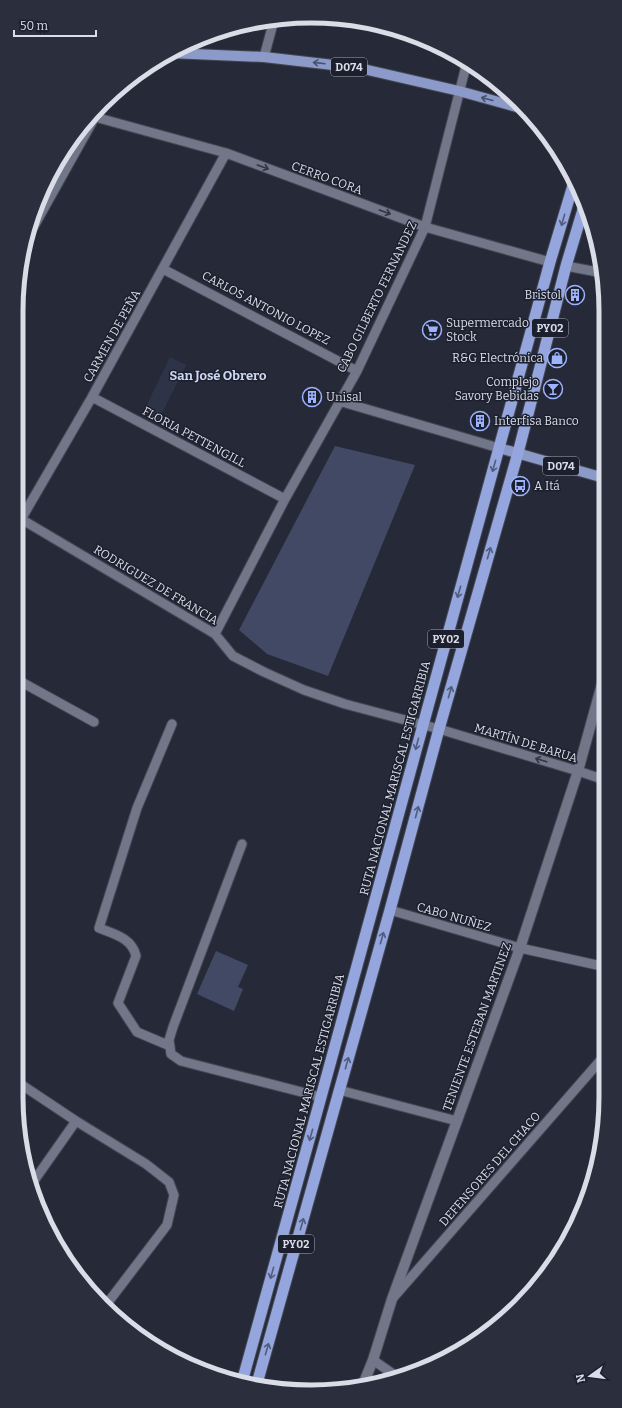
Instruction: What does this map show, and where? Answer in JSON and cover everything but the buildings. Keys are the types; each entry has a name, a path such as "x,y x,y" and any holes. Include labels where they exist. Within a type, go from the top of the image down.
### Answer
{"highway":[{"name":"RUTA NACIONAL MARISCAL ESTIGARRIBIA","path":"244,1377 550,262 572,190"},
{"name":"PY02","path":"258,1380 390,910 439,729 518,453 566,266 582,213"}],"main road":[{"name":"D074","path":"183,54 264,57 359,68 459,91 514,106"},
{"path":"499,448 518,453"},
{"name":"D074","path":"518,453 599,477"}],"street":[{"path":"264,57 273,25"},
{"name":"CABO GILBERTO FERNANDEZ","path":"215,634 285,499 357,371 425,227 465,68"},
{"name":"CERRO CORA","path":"97,118 226,153 425,227 550,262"},
{"path":"37,220 89,128"},
{"name":"CARMEN DE PEÑA","path":"23,509 92,397 226,153"},
{"path":"566,266 597,272"},
{"name":"CARLOS ANTONIO LOPEZ","path":"163,269 357,371"},
{"name":"FLORIA PETTENGILL","path":"92,397 285,499"},
{"path":"339,401 499,448"},
{"name":"RODRIGUEZ DE FRANCIA","path":"23,520 215,634 233,656 297,687 345,704 439,729"},
{"path":"23,683 94,722"},
{"name":"TENIENTE ESTEBAN MARTINEZ","path":"365,1379 373,1360 392,1299 520,948 578,771 599,694"},
{"path":"170,1046 137,1032 118,1003 136,956 135,949 121,936 99,928 137,808 172,724"},
{"name":"MARTÍN DE BARUA","path":"439,729 599,778"},
{"path":"242,844 173,1027 169,1040 171,1054 181,1061 321,1097"},
{"name":"CABO NUÑEZ","path":"390,910 520,948 599,965"},
{"name":"DEFENSORES DEL CHACO","path":"392,1299 599,1062"},
{"path":"23,1086 76,1121 146,1164 169,1182 174,1195 167,1225 108,1302"},
{"path":"339,1090 457,1121"},
{"path":"35,1178 76,1121"},
{"path":"373,1360 392,1373"}],"shaded area":[{"path":"170,357 186,365 158,421 143,413"},
{"path":"335,446 415,465 328,676 267,654 239,630"},
{"path":"216,951 248,965 238,987 243,989 234,1011 197,994"}],"place":[{"name":"Bristol","path":"575,295"},
{"name":"Supermercado Stock","path":"432,330"},
{"name":"R&G Electrónica","path":"557,358"},
{"name":"Complejo Savory Bebidas","path":"553,389"},
{"name":"Unisal","path":"312,397"},
{"name":"Interfisa Banco","path":"480,421"},
{"name":"A Itá","path":"520,486"}],"district":[{"name":"San José Obrero","path":"218,375"}]}
